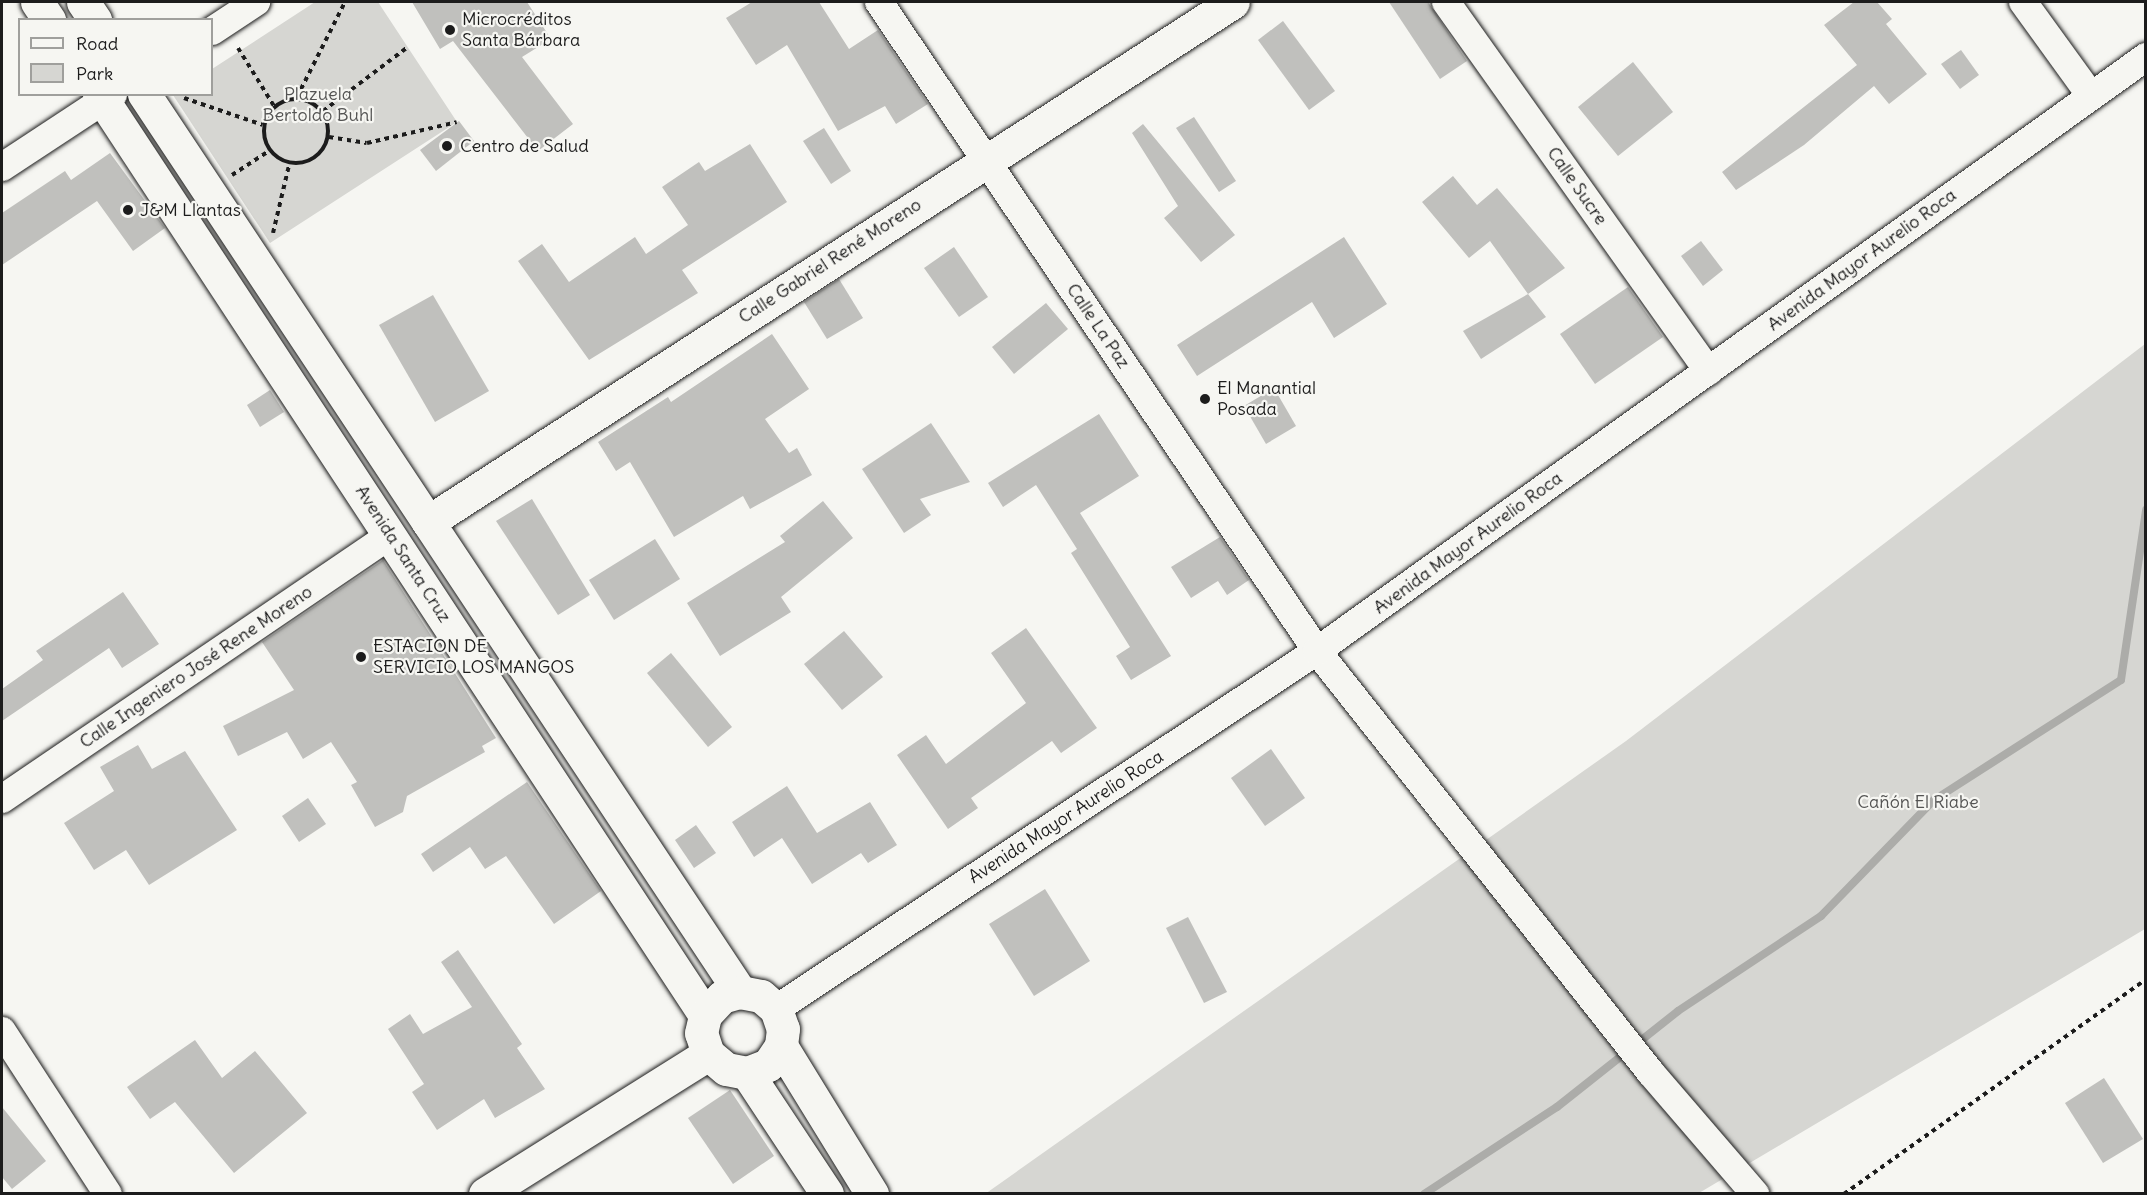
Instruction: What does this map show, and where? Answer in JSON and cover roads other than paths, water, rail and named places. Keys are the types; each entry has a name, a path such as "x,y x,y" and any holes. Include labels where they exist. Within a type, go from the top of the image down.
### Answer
{"main road":[{"path":"38,2 48,18"},
{"path":"83,2 94,18"},
{"name":"Calle Gabriel René Moreno","path":"428,522 1233,2"},
{"name":"Avenida Santa Cruz","path":"145,96 740,992"},
{"name":"Avenida Santa Cruz","path":"105,97 705,1015"},
{"path":"740,992 761,996 776,1009 783,1029 781,1046 768,1065 747,1073 726,1069 708,1054 701,1033 705,1015 722,997 740,992"},
{"path":"781,1046 872,1194"},
{"path":"485,1194 708,1054"},
{"path":"747,1073 827,1194"}],"street":[{"path":"216,28 256,2"},
{"name":"Calle La Paz","path":"879,2 1317,651 1651,1073 1755,1194"},
{"name":"Calle Sucre","path":"1446,2 1708,371"},
{"path":"2023,2 2091,96"},
{"name":"Avenida Mayor Aurelio Roca","path":"776,1009 1317,651 2145,57"},
{"path":"2,167 105,97"},
{"name":"Calle Ingeniero José Rene Moreno","path":"2,799 390,535"},
{"path":"2,1031 108,1194"}],"waterway":[{"path":"1424,1194 1557,1107 1678,1011 1821,916 1934,800 2121,680 2146,510"}],"place":[{"name":"Microcréditos Santa Bárbara","path":"450,30"},
{"name":"Centro de Salud","path":"447,146"},
{"name":"J&M Llantas","path":"128,210"},
{"name":"El Manantial Posada","path":"1205,399"},
{"name":"ESTACION DE SERVICIO LOS MANGOS","path":"361,657"}],"park label":[{"name":"Plazuela Bertoldo Buhl","path":"318,106"},
{"name":"Cañón El Riabe","path":"1918,802"}]}
